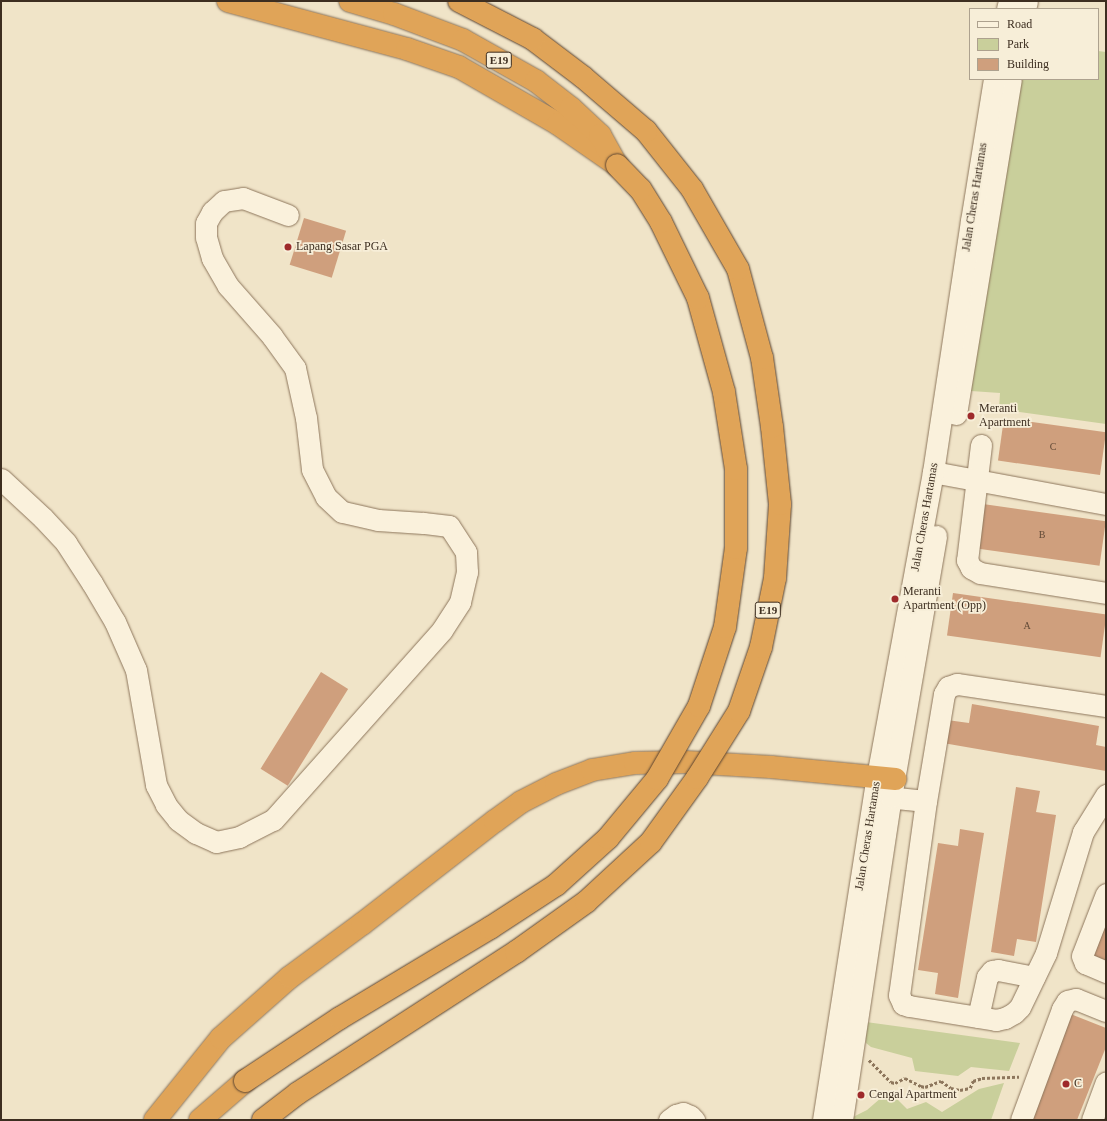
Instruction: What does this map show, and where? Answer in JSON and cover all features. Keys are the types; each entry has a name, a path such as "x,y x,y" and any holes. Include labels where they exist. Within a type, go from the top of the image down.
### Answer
{"highway":[{"path":"228,1 407,49 459,67 558,124 617,165"},
{"name":"E19","path":"200,1120 245,1081 334,1022 490,928 556,885 608,838 657,779 699,706 725,627 736,548 736,469 724,392 698,298 661,222 640,188 617,165 600,135 571,108 536,81 463,40 394,14 350,1"},
{"name":"E19","path":"263,1120 298,1093 516,952 586,902 651,842 697,778 738,711 761,647 775,578 780,504 772,427 762,358 738,269 692,189 646,131 583,76 533,39 458,1"},
{"path":"155,1120 221,1038 290,977 362,924 521,802 556,784 592,770 635,763 685,762 771,767 884,787"}],"street":[{"name":"Jalan Cheras Hartamas","path":"824,1120 940,473 979,222 994,80"},
{"name":"Jalan Cheras Hartamas","path":"979,222 1011,80"},
{"path":"1,479 43,518 66,543 92,583 114,622 136,670 156,784 166,805 178,820 196,833 216,842 239,837 273,820 442,630 460,602 467,572 466,552 449,526 378,520 342,512 326,497 312,469 306,418 295,368 272,336 228,286 212,258 206,237 206,223 212,212 224,201 243,198 288,215"},
{"path":"981,445 975,480 967,560 971,568 980,573 1106,593"},
{"path":"940,473 1106,504"},
{"path":"1106,706 957,684 948,687 944,694 927,792 899,995 903,1004 996,1020 1006,1018 1020,1007 1046,953 1083,832 1106,795"},
{"name":"Jalan Cheras Hartamas","path":"842,1120 854,1045 884,787"},
{"path":"884,787 927,792"},
{"path":"1106,894 1082,956 1085,962 1106,972"},
{"path":"978,1017 988,977 992,971 998,970 1034,977"},
{"path":"1021,1120 1062,1009 1067,1001 1076,999 1106,1011"},
{"path":"1092,1120 1106,1082"},
{"path":"669,1120 676,1115 683,1113 690,1116 694,1120"}],"path":[{"path":"854,1045 891,1082 895,1083 906,1078 920,1086 925,1087 941,1081 951,1088 960,1090 970,1088 973,1081 982,1078 1037,1076"}],"green space":[{"path":"1099,51 1106,52 1106,424 999,409 1000,393 971,391 1021,80 1099,80"},
{"path":"866,1022 1020,1043 1009,1071 971,1067 958,1076 915,1071 912,1058 871,1047 866,1043"},
{"path":"1004,1083 991,1120 851,1120 851,1118 867,1110 889,1091 907,1109 926,1102 942,1112 979,1089"}],"building":[{"path":"304,218 346,231 332,278 290,265"},
{"path":"1004,418 1106,432 1100,475 998,461"},
{"path":"983,504 1106,521 1100,566 977,549"},
{"path":"953,593 1106,615 1101,657 947,636"},
{"path":"321,672 348,689 288,786 261,769"},
{"path":"972,704 1099,726 1096,745 1106,747 1106,771 943,743 947,720 969,723"},
{"path":"1016,787 1040,791 1036,812 1056,815 1036,942 1017,939 1014,956 991,952"},
{"path":"960,829 984,833 958,998 935,994 938,973 918,970 938,843 958,846"},
{"path":"1106,912 1106,964 1088,957"},
{"name":"C","path":"1068,1013 1106,1028 1106,1047 1077,1120 1026,1120"}],"place":[{"name":"Lapang Sasar PGA","path":"288,247"},
{"name":"Meranti Apartment","path":"971,416"},
{"name":"Meranti Apartment (Opp)","path":"895,599"},
{"name":"C","path":"1066,1084"},
{"name":"Cengal Apartment","path":"861,1095"}]}
